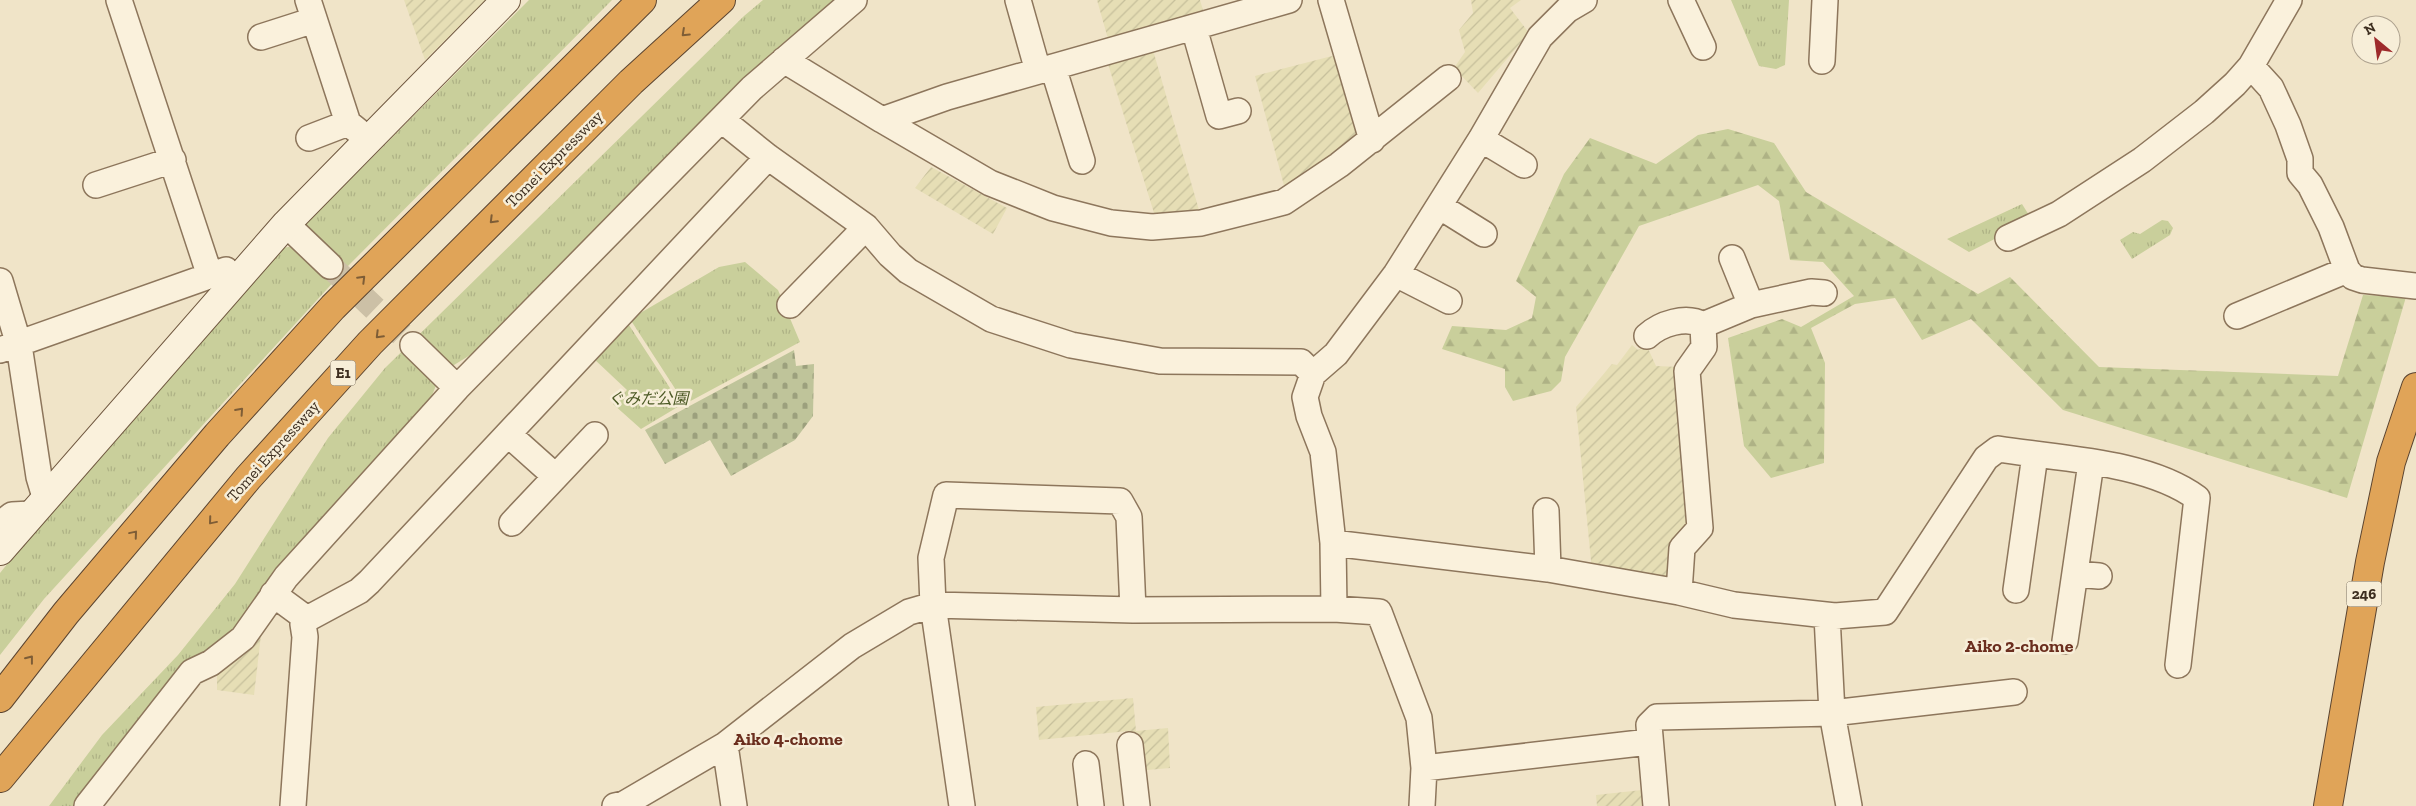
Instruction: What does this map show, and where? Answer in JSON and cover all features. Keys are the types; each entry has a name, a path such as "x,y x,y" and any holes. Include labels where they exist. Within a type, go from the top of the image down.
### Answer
{"highway":[{"path":"0,698 66,614 217,435 333,307 642,0"},
{"name":"Tomei Expressway","path":"0,778 248,478 370,343 631,82 721,0"},
{"name":"246","path":"2328,806 2370,562 2391,462 2416,387"}],"street":[{"path":"119,0 210,276"},
{"path":"0,551 256,260 359,132 506,0"},
{"path":"1018,0 1082,161"},
{"path":"882,120 947,97 1194,28 1262,4 1289,0"},
{"path":"1331,0 1372,140"},
{"path":"1334,609 1333,543 1323,452 1309,416 1305,397 1314,374 1336,354 1396,274 1481,138 1540,37 1567,10 1584,0"},
{"path":"1681,0 1703,47"},
{"path":"1822,61 1824,0"},
{"path":"2008,238 2059,214 2142,160 2204,112 2235,84 2250,66 2289,0"},
{"path":"87,806 192,672 211,663 243,638 272,594 456,388 752,88 850,2"},
{"path":"261,36 311,10 359,132"},
{"path":"1194,28 1220,116"},
{"path":"784,60 990,183 1053,208 1112,223 1152,226 1201,223 1284,202 1372,140 1448,78"},
{"path":"2250,66 2271,88 2297,150 2300,173 2310,185 2331,227 2347,270 2353,277 2362,280 2416,286"},
{"path":"722,120 768,157 866,227 890,256 908,272 991,319 1071,345 1160,360 1301,362 1314,374"},
{"path":"309,138 359,132"},
{"path":"1481,138 1524,165"},
{"path":"293,806 305,637 303,624 307,619 359,591 369,582 768,157"},
{"path":"106,175 173,160"},
{"path":"1439,206 1484,234"},
{"path":"286,224 330,266"},
{"path":"790,305 866,227"},
{"path":"1732,258 1751,305"},
{"path":"10,348 256,260"},
{"path":"2248,317 2347,270"},
{"path":"1396,274 1449,301"},
{"path":"0,281 10,348 39,477 38,506"},
{"path":"1702,326 1751,305 1811,292 1824,293"},
{"path":"1647,336 1654,330 1678,321 1694,321 1702,326"},
{"path":"1678,592 1682,548 1700,528 1687,371 1704,347 1702,326"},
{"path":"413,345 456,388"},
{"path":"508,434 555,476"},
{"path":"512,522 595,435"},
{"path":"1333,543 1548,568 1678,592 1734,605 1827,616 1885,612 1986,458 1998,449 2138,470 2171,482 2197,498 2178,665"},
{"path":"2016,590 2035,455"},
{"path":"2065,641 2087,575 2091,463"},
{"path":"962,806 933,605 931,558 946,495 1120,501 1129,517 1133,610"},
{"path":"0,524 12,515 38,506"},
{"path":"1546,511 1548,568"},
{"path":"272,594 307,619"},
{"path":"615,806 624,804 725,745 852,646 910,612 933,605 1133,610 1334,609 1379,612 1419,718 1424,768 1415,805"},
{"path":"1827,616 1832,713 1849,806"},
{"path":"1656,806 1648,725 1657,717 1832,713 1963,707 2014,692"},
{"path":"1424,768 1649,742"},
{"path":"725,745 734,806"},
{"path":"1129,759 1137,806"},
{"path":"1084,773 1091,806"}],"shaded area":[{"path":"404,0 486,0 425,60"},
{"path":"1097,0 1200,0 1206,20 1110,46"},
{"path":"1471,0 1521,0 1510,8 1529,33 1478,93 1454,68 1465,52 1459,30 1473,13"},
{"path":"1153,50 1201,217 1154,213 1108,64"},
{"path":"1336,55 1359,141 1287,197 1255,76"},
{"path":"931,167 1007,208 993,234 915,188"},
{"path":"1646,344 1656,366 1680,367 1689,520 1675,541 1670,585 1592,571 1576,407 1612,364 1617,365 1632,345 1638,350"},
{"path":"261,635 254,695 217,690 217,669 253,637"},
{"path":"1133,698 1136,731 1168,728 1170,768 1136,771 1133,736 1128,731 1039,740 1036,707"},
{"path":"1642,790 1644,806 1597,806 1596,795"}],"green space":[{"path":"529,0 612,0 349,265 44,599 0,655 0,573 52,508 276,249 301,245 302,228"},
{"path":"763,0 847,0 493,341 441,373 431,398 271,579 240,634 76,806 49,806 102,735 178,655 235,584 328,438 385,368 744,16"},
{"path":"1731,0 1789,0 1785,65 1776,69 1759,66"},
{"path":"1728,129 1774,143 1806,192 1978,294 2010,277 2099,367 2338,376 2363,295 2406,297 2347,498 2063,410 1971,319 1922,340 1895,298 1855,304 1811,328 1825,363 1824,463 1771,478 1744,446 1728,338 1782,319 1801,327 1854,296 1823,262 1790,260 1779,201 1758,185 1639,226 1565,357 1561,381 1551,391 1513,401 1505,387 1505,369 1442,349 1452,326 1506,330 1532,318 1536,297 1516,281 1564,174 1590,138 1656,164 1698,135"},
{"path":"2022,204 2032,220 1969,252 1947,239"},
{"path":"2162,220 2168,221 2173,228 2170,235 2132,259 2120,240 2133,232 2140,234"},
{"path":"745,262 778,290 800,342 685,404 630,319 719,267"},
{"name":"ぐみだ公園","path":"627,322 681,405 641,429 613,404 627,390 593,358"},
{"path":"794,350 796,366 814,364 813,416 795,440 731,476 710,440 665,464 645,430"}],"tunnel":[{"path":"330,266 413,345"}],"district":[{"name":"Aiko 2-chome","path":"2019,646"},
{"name":"Aiko 4-chome","path":"788,739"}]}
